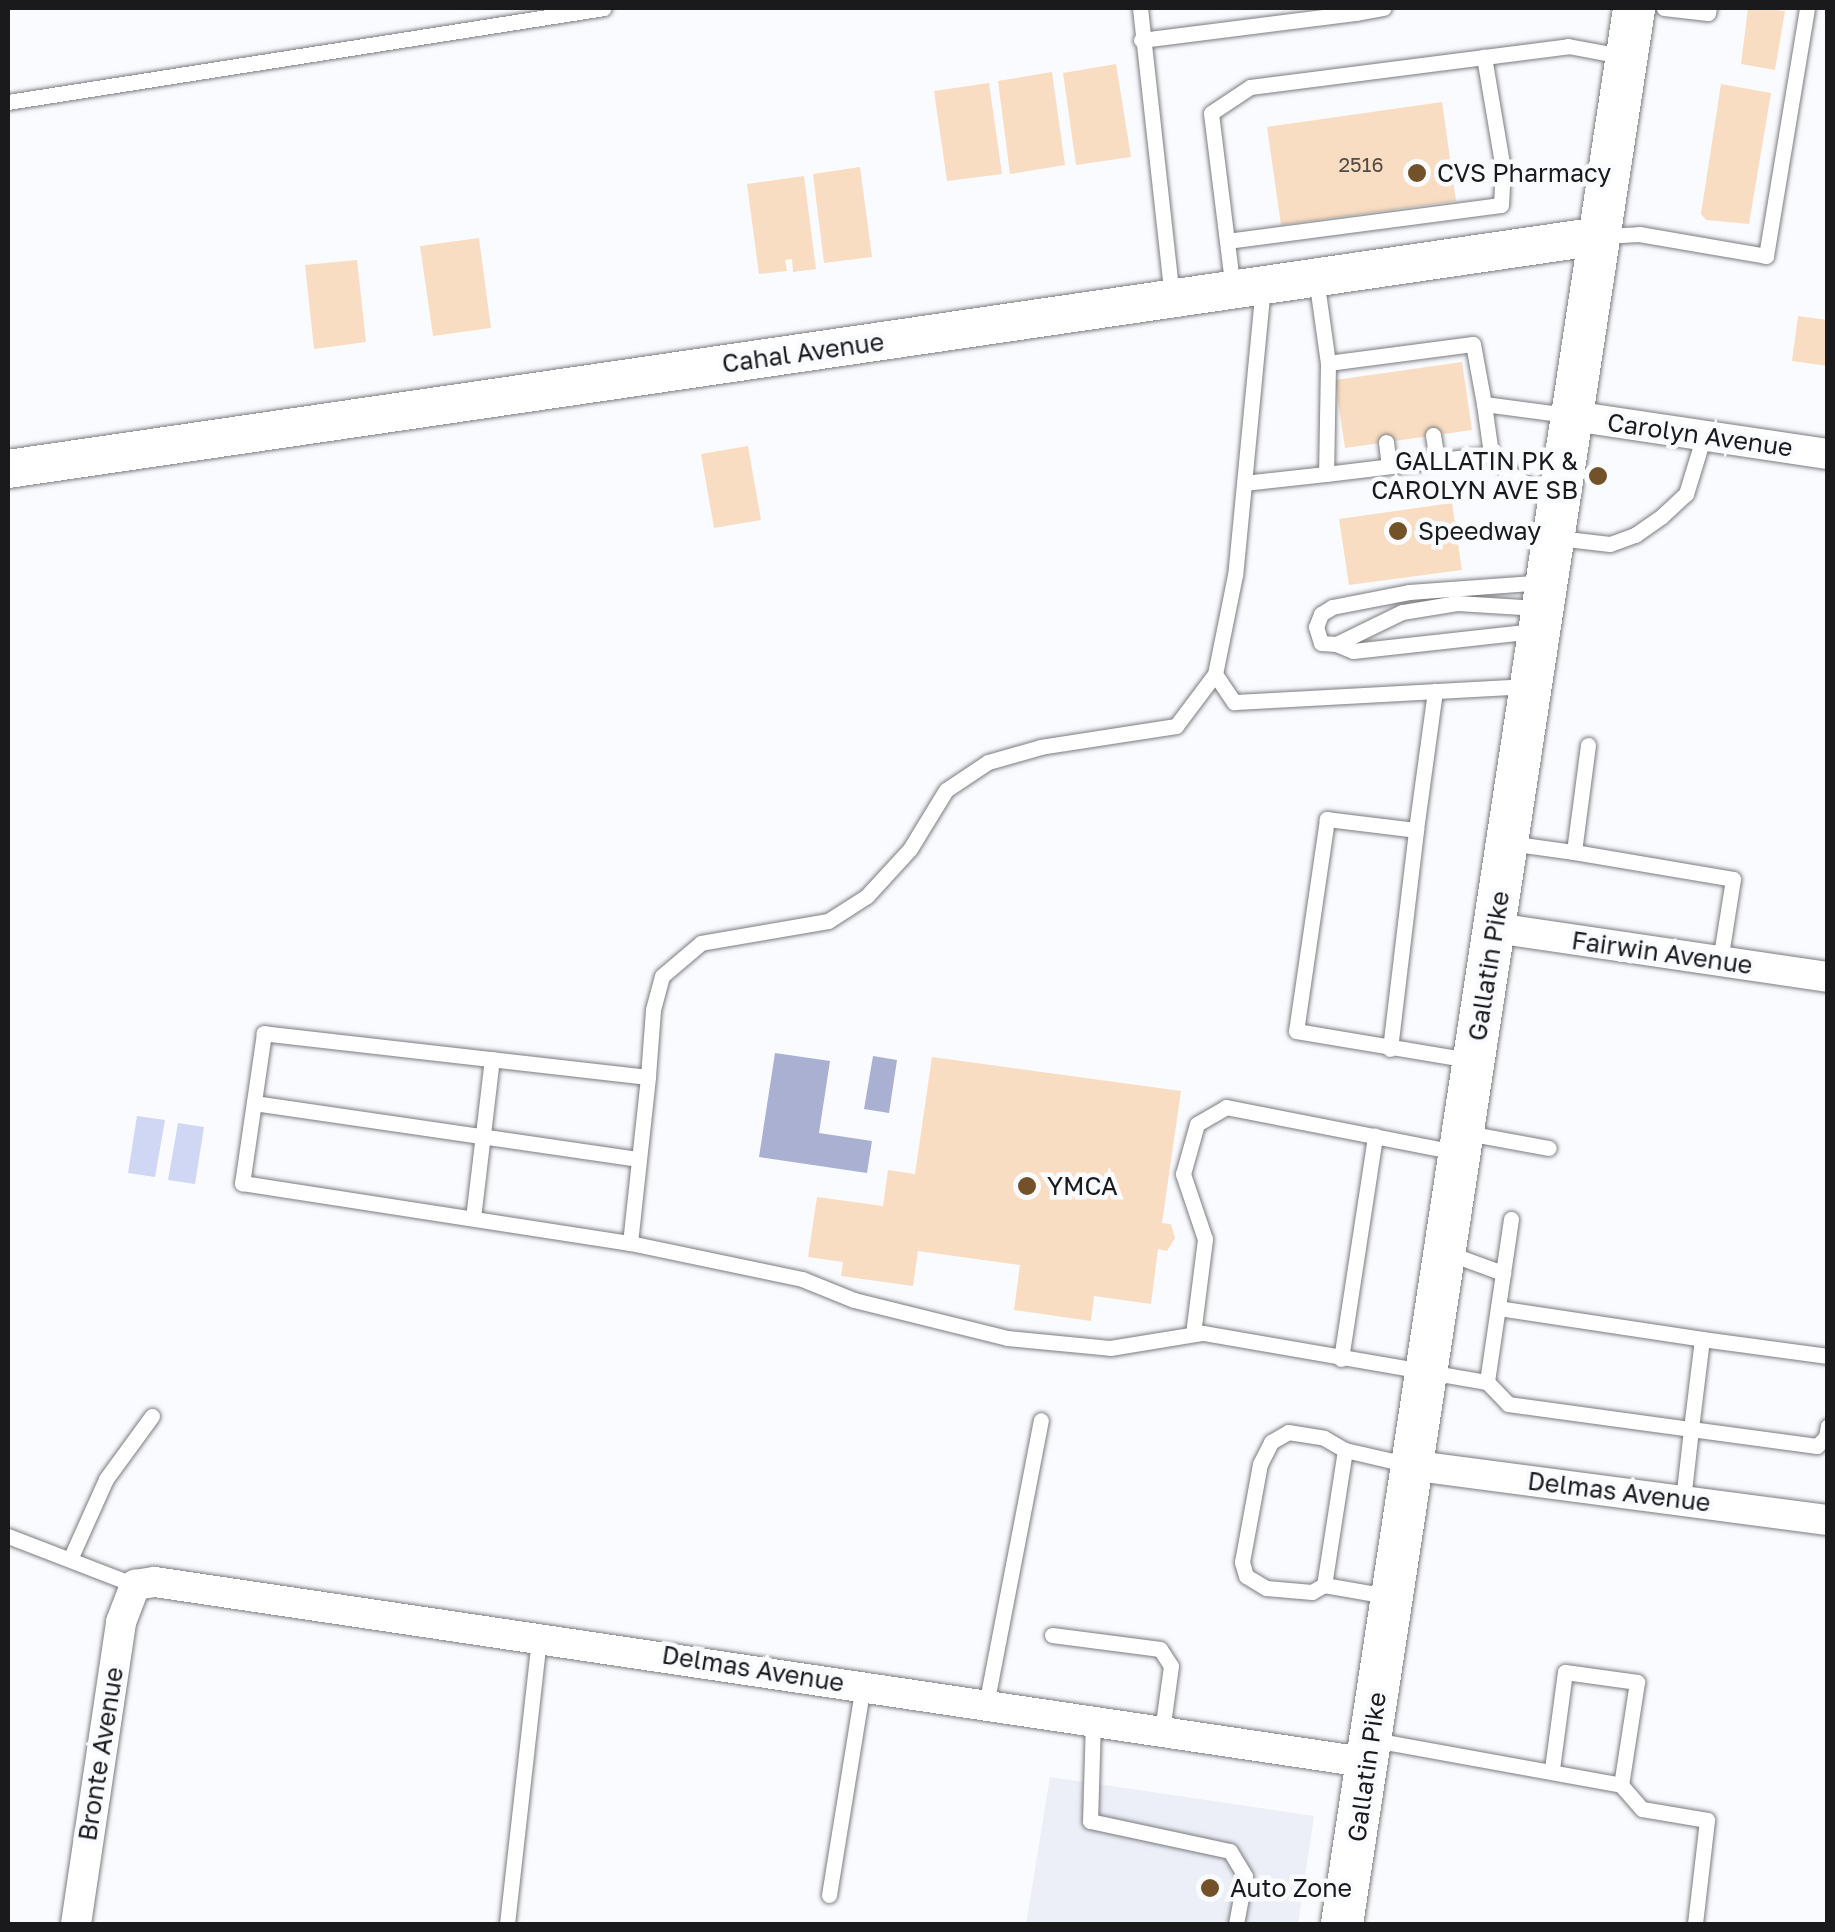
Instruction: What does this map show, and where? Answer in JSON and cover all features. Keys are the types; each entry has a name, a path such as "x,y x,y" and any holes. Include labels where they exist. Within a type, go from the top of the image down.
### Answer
{"main road":[{"name":"Gallatin Pike","path":"1342,1924 1634,8"}],"street":[{"name":"Cahal Avenue","path":"8,470 1599,236"},
{"name":"Carolyn Avenue","path":"1573,416 1828,454"},
{"name":"Fairwin Avenue","path":"1496,928 1828,977"},
{"name":"Delmas Avenue","path":"1410,1466 1828,1520"},
{"name":"Delmas Avenue","path":"135,1585 155,1582 1162,1731 1370,1751"},
{"name":"Bronte Avenue","path":"76,1924 121,1622 135,1585"}],"lane":[{"path":"8,102 604,8"},
{"path":"1140,8 1172,299"},
{"path":"1141,40 1384,8"},
{"path":"1664,8 1708,13 1709,8"},
{"path":"1599,236 1639,234 1766,256 1807,8"},
{"path":"630,1243 653,1010 662,976 701,943 828,921 867,896 910,849 946,790 988,762 1041,747 1176,726 1215,674 1235,574 1244,483 1248,288 1227,241 1211,113 1250,86 1568,46 1626,57"},
{"path":"1227,241 1500,206 1503,169 1484,57"},
{"path":"1316,278 1328,362 1326,474"},
{"path":"1328,362 1376,366 1422,359 1473,344 1491,454 1557,520 1610,544 1635,535 1686,494 1704,435"},
{"path":"1484,404 1573,416"},
{"path":"1433,435 1437,460"},
{"path":"1386,442 1389,466"},
{"path":"1244,483 1491,454"},
{"path":"1409,592 1544,607 1353,651 1322,642 1316,627 1321,614 1332,607 1409,592"},
{"path":"1336,644 1402,612 1457,603 1544,607"},
{"path":"1215,674 1234,702 1532,686"},
{"path":"1390,1049 1435,691"},
{"path":"1574,852 1588,745"},
{"path":"1416,830 1326,820 1296,1031 1473,1061"},
{"path":"1509,842 1732,879 1720,961"},
{"path":"648,1076 264,1033 242,1183 630,1243 802,1279 854,1300 1007,1338 1110,1348 1193,1334 1487,1382 1508,1404 1816,1446 1826,1437 1828,1426"},
{"path":"474,1218 492,1059"},
{"path":"254,1103 639,1159"},
{"path":"1193,1334 1206,1239 1183,1174 1196,1124 1226,1107 1375,1136 1549,1148"},
{"path":"1341,1359 1375,1136"},
{"path":"1487,1382 1511,1219"},
{"path":"1444,1252 1503,1272"},
{"path":"1498,1308 1828,1356"},
{"path":"1683,1500 1702,1339"},
{"path":"71,1557 106,1479 152,1416"},
{"path":"986,1704 1041,1420"},
{"path":"1391,1597 1324,1585 1312,1592 1266,1588 1246,1576 1242,1562 1260,1464 1271,1442 1288,1432 1324,1438 1344,1450 1410,1466"},
{"path":"1324,1585 1344,1450"},
{"path":"8,1536 71,1557 135,1585"},
{"path":"1052,1635 1160,1649 1170,1666 1162,1731"},
{"path":"508,1924 539,1637"},
{"path":"1552,1769 1564,1672 1637,1682 1621,1785"},
{"path":"829,1896 863,1686"},
{"path":"1093,1721 1090,1821 1230,1850 1245,1876 1236,1924"},
{"path":"1370,1751 1552,1769 1621,1785 1642,1809 1706,1820 1695,1924"}],"shaded area":[{"path":"775,1053 830,1061 819,1133 872,1141 867,1173 759,1157"},
{"path":"873,1056 897,1060 889,1113 864,1109"},
{"path":"137,1116 165,1120 155,1177 128,1173"},
{"path":"178,1123 204,1127 195,1184 168,1180"},
{"path":"1050,1777 1314,1816 1298,1924 1026,1924"}],"building":[{"path":"1748,8 1785,11 1775,70 1741,64"},
{"path":"1116,64 1131,157 1076,165 1063,73"},
{"path":"1052,72 1065,165 1010,174 998,81"},
{"path":"989,83 1002,174 947,181 934,91"},
{"path":"1721,84 1771,93 1749,224 1706,220 1701,214"},
{"name":"CVS Pharmacy","path":"1442,102 1456,201 1281,225 1267,127"},
{"path":"860,167 872,257 824,263 813,174"},
{"path":"804,176 816,269 793,272 792,259 785,260 787,271 759,274 747,184"},
{"path":"479,238 491,328 433,336 420,246"},
{"path":"357,260 366,342 314,349 305,265"},
{"path":"1798,316 1828,320 1828,366 1792,361"},
{"path":"1462,362 1472,430 1345,448 1335,380"},
{"path":"748,446 761,520 714,528 701,454"},
{"path":"1452,503 1462,570 1349,585 1339,519"},
{"name":"YMCA","path":"932,1057 1181,1091 1162,1223 1171,1224 1175,1238 1167,1251 1158,1249 1151,1304 1094,1296 1091,1321 1014,1310 1020,1265 918,1251 913,1286 841,1276 843,1262 808,1257 817,1197 883,1206 888,1170 915,1174"}],"place":[{"name":"CVS Pharmacy","path":"1417,173"},
{"name":"GALLATIN PK & CAROLYN AVE SB","path":"1598,476"},
{"name":"Speedway","path":"1398,531"},
{"name":"YMCA","path":"1027,1186"},
{"name":"Auto Zone","path":"1210,1888"}]}
